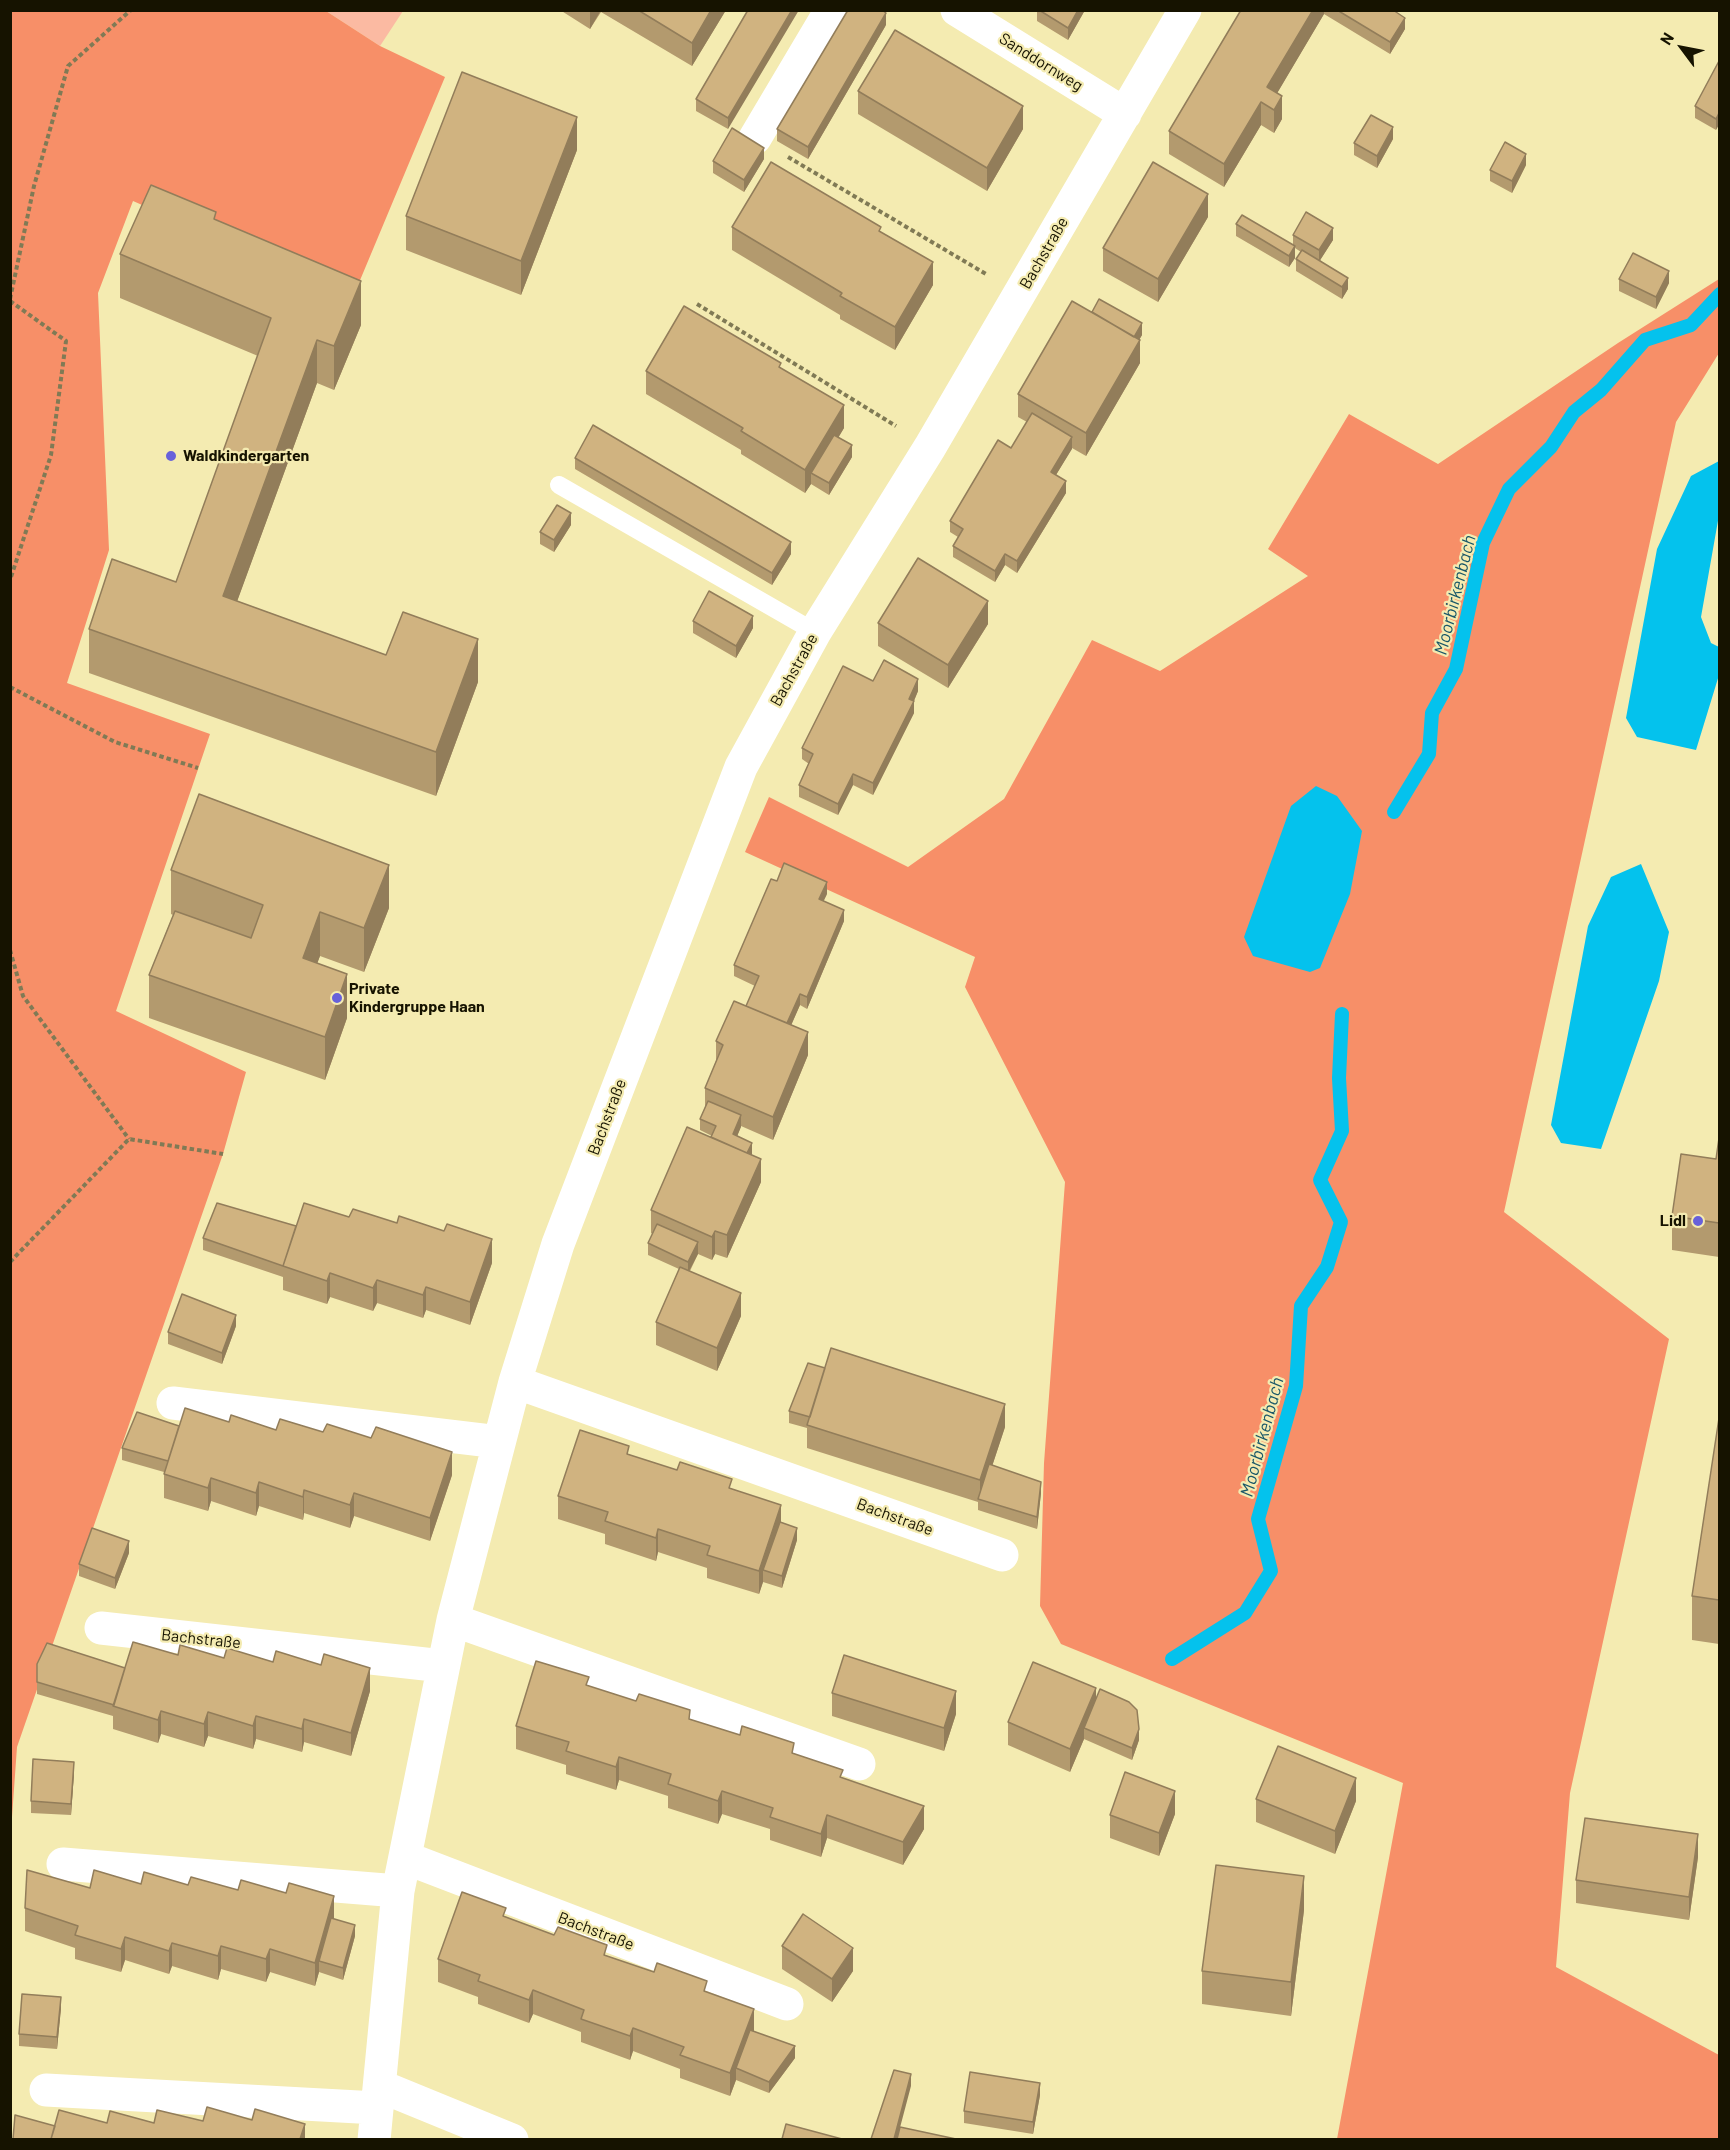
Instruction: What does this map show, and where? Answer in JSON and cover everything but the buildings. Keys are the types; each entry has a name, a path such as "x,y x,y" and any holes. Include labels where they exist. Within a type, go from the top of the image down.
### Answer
{"street":[{"path":"755,138 831,10"},
{"name":"Sanddornweg","path":"957,10 1125,114"},
{"name":"Bachstraße","path":"377,2111 398,1891 453,1620 515,1382 558,1244 741,767 815,632 930,447 1185,10"},
{"name":"Bachstraße","path":"515,1382 1002,1555"},
{"path":"173,1403 499,1442"},
{"path":"453,1620 859,1764"},
{"name":"Bachstraße","path":"101,1628 443,1666"},
{"name":"Bachstraße","path":"406,1858 787,2004"},
{"path":"63,1864 398,1891"},
{"path":"46,2090 377,2111 512,2139"}],"lane":[{"path":"559,486 815,632"}],"path":[{"path":"10,580 51,455 66,341 10,300 34,186 68,66 131,10"},
{"path":"755,138 1020,294"},
{"path":"697,304 930,447"},
{"path":"10,687 115,742 198,768"},
{"path":"10,950 23,996 129,1139 223,1154"},
{"path":"10,1262 129,1139"}],"shaded area":[{"path":"11,11 326,11 380,46 445,77 353,297 133,201 98,293 109,550 67,683 210,734 116,1011 246,1072 223,1154 17,1747 11,1831"},
{"path":"326,11 403,11 380,46"},
{"path":"1719,279 1719,353 1676,422 1504,1212 1669,1339 1570,1793 1556,1967 1719,2055 1719,2139 1337,2139 1403,1783 1061,1644 1040,1606 1044,1463 1065,1182 965,987 975,957 745,852 769,797 908,867 1004,799 1092,640 1160,671 1308,576 1268,549 1349,414 1438,464 1618,343"}],"water":[{"path":"1719,461 1719,515 1701,617 1711,643 1719,647 1719,675 1696,750 1637,737 1626,718 1657,549 1691,476"},
{"path":"1316,786 1337,796 1362,831 1350,894 1320,968 1310,972 1253,956 1244,937 1291,806"},
{"path":"1641,864 1669,932 1659,981 1601,1149 1561,1143 1551,1125 1588,926 1611,877"}],"waterway":[{"name":"Moorbirkenbach","path":"1394,812 1429,754 1432,713 1456,669 1483,543 1509,489 1551,447 1574,412 1601,390 1645,340 1691,325 1720,294"},
{"name":"Moorbirkenbach","path":"1172,1659 1245,1613 1271,1571 1258,1519 1296,1386 1301,1306 1327,1267 1341,1222 1320,1180 1342,1131 1339,1078 1342,1014"}],"place":[{"name":"Waldkindergarten","path":"171,456"},
{"name":"Private Kindergruppe Haan","path":"337,998"},
{"name":"Lidl","path":"1698,1221"}]}
